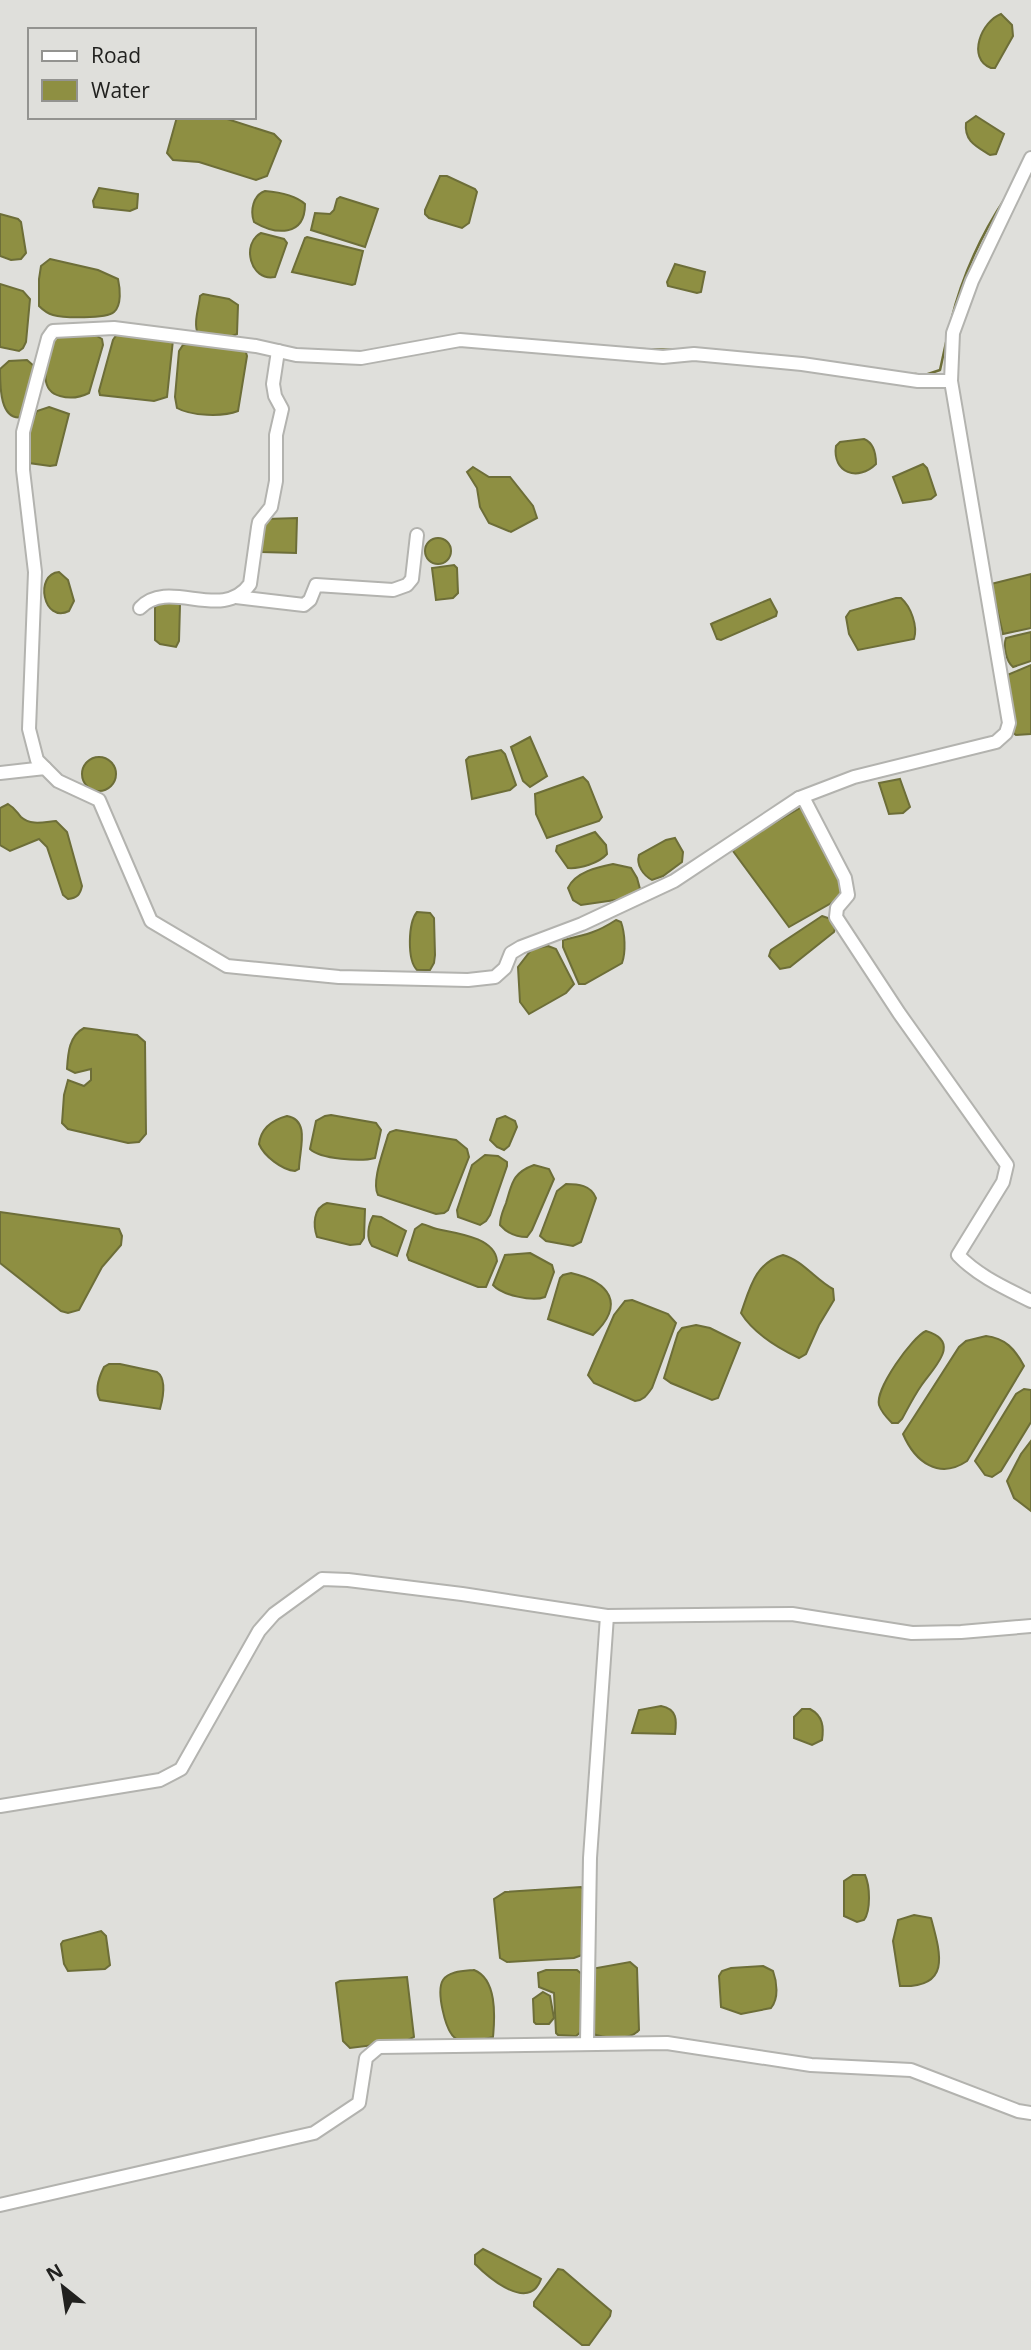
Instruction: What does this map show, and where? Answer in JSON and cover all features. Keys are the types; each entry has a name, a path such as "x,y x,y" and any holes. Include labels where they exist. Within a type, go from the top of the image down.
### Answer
{"street":[{"path":"951,381 918,381 694,354 663,358 621,352 586,352 460,340 361,358 296,355 114,328 53,331 48,338 23,432 23,470 35,572 29,729 37,760 58,781 99,800 151,921 227,966 339,977 468,980 495,977 505,968 511,953 521,947 582,923 674,881 799,798 854,777 996,742 1006,733 1009,723 951,381 953,333 982,258 1031,158"},
{"path":"141,608 145,603 161,598 180,597 221,602 236,597 250,584 259,522 271,508 276,481 276,435 282,409 275,396 273,384 278,351"},
{"path":"236,597 304,605 310,600 316,584 394,590 402,588 412,579 417,535"},
{"path":"0,773 45,768"},
{"path":"799,798 809,805 845,878 848,895 837,908 836,917 1007,1165 1003,1182 958,1255 984,1277 1031,1301"},
{"path":"0,1805 160,1780 181,1769 259,1631 274,1614 322,1579 462,1594 607,1616 792,1614 912,1633 1031,1626"},
{"path":"587,2042 590,1858 607,1616"},
{"path":"0,2205 314,2133 359,2103 366,2058 379,2047 587,2042 667,2043 811,2065 911,2070 1018,2111 1031,2113"}],"water":[{"path":"1001,14 1012,25 1013,36 995,68 991,68 983,63 979,56 979,40 988,24"},
{"path":"976,116 1004,134 996,154 990,155 969,139 966,123"},
{"path":"176,119 227,119 274,134 281,141 267,176 256,180 199,162 173,160 167,153"},
{"path":"440,176 447,176 477,192 469,223 462,228 429,218 425,214"},
{"path":"99,188 138,194 137,208 130,211 94,207 93,201"},
{"path":"265,191 291,196 305,204 304,215 295,228 280,231 254,222 254,204 258,196"},
{"path":"340,197 378,209 365,247 311,230 315,213 330,214"},
{"path":"0,214 21,222 26,253 21,259 11,260 0,256"},
{"path":"261,233 284,239 287,243 275,277 259,274 251,261 251,245"},
{"path":"307,237 363,251 355,284 292,272"},
{"path":"50,259 98,270 118,279 120,296 117,309 102,316 84,317 58,316 45,311 39,306 39,279 41,266"},
{"path":"675,264 705,272 701,292 668,286 667,282"},
{"path":"0,284 23,291 30,299 26,342 19,351 0,347"},
{"path":"203,294 229,299 238,305 237,334 230,337 198,334 197,315 200,296"},
{"path":"92,333 102,339 103,345 89,393 71,398 53,393 46,381 46,365 52,341 59,335"},
{"path":"117,334 173,340 167,397 154,401 100,395 113,340"},
{"path":"187,344 239,346 245,349 247,356 238,411 207,415 177,408 175,397 179,351"},
{"path":"27,360 34,366 23,417 15,417 3,402 0,369 9,361"},
{"path":"49,407 69,414 56,465 29,463 27,443 32,423 37,411"},
{"path":"864,439 872,446 876,464 862,473 848,472 838,463 836,446 840,442"},
{"path":"923,464 927,468 936,495 931,499 903,503 893,477"},
{"path":"473,467 489,477 510,477 533,506 537,518 511,532 489,523 480,507 477,488 467,472"},
{"path":"297,518 296,553 262,552 262,526 267,519"},
{"path":"438,538 447,542 451,551 447,560 438,564 429,560 425,551 429,542"},
{"path":"454,565 457,568 458,593 453,598 436,600 432,568"},
{"path":"59,572 68,580 74,601 69,611 60,613 53,611 48,605 44,589 51,575"},
{"path":"1031,574 1031,628 1003,634 991,584"},
{"path":"901,598 911,611 915,628 914,639 858,650 849,634 846,617 850,611"},
{"path":"770,599 777,612 776,616 721,640 717,639 711,624"},
{"path":"161,603 180,605 179,641 176,647 160,644 155,640 155,607"},
{"path":"1031,632 1031,661 1013,667 1006,653 1006,638"},
{"path":"1031,665 1031,734 1016,735 1012,732 1005,676"},
{"path":"530,737 547,776 530,787 523,781 511,747"},
{"path":"501,750 505,754 516,785 510,790 472,799 466,760"},
{"path":"99,757 111,762 116,774 111,786 99,791 87,786 82,774 87,762"},
{"path":"583,777 588,782 602,817 599,821 547,838 536,814 535,794"},
{"path":"900,779 910,807 903,813 889,814 879,783"},
{"path":"8,804 29,822 56,821 67,832 82,886 76,897 68,899 63,895 47,847 39,839 10,851 0,845 0,808"},
{"path":"800,808 804,809 844,889 840,898 789,927 733,851 738,844"},
{"path":"595,832 606,845 607,854 589,865 568,868 556,851 557,846"},
{"path":"675,838 683,852 682,862 663,876 652,880 641,869 639,855"},
{"path":"613,864 631,868 640,889 629,898 581,905 573,900 568,888 571,882 588,871"},
{"path":"417,912 430,913 434,918 435,955 430,970 417,970 410,950 410,933"},
{"path":"822,916 831,919 834,932 790,967 780,969 769,956 771,950"},
{"path":"616,920 621,922 623,932 622,963 585,984 579,984 563,947 563,940 590,933"},
{"path":"548,946 556,949 574,984 566,993 529,1014 520,1002 518,967 532,949"},
{"path":"84,1028 137,1035 145,1042 146,1134 139,1142 128,1143 68,1129 62,1123 68,1080 84,1086 91,1080 91,1069 75,1073 67,1069 72,1040"},
{"path":"331,1115 376,1123 381,1130 375,1158 341,1159 310,1149 316,1121"},
{"path":"287,1116 299,1123 301,1130 299,1169 295,1171 274,1162 259,1144 262,1133 268,1126"},
{"path":"505,1116 515,1121 517,1127 509,1146 504,1150 490,1140 497,1119"},
{"path":"396,1130 456,1140 467,1149 469,1157 448,1210 444,1213 436,1214 378,1195 376,1182 381,1157 388,1135"},
{"path":"485,1155 498,1156 507,1162 507,1166 490,1215 480,1225 458,1217 457,1210 472,1165"},
{"path":"534,1165 549,1169 554,1179 532,1230 527,1237 519,1236 503,1228 500,1225 501,1219 514,1180 521,1172"},
{"path":"566,1184 587,1188 596,1198 581,1242 573,1246 546,1241 540,1236 557,1191"},
{"path":"327,1203 365,1209 364,1238 360,1244 350,1245 317,1237 315,1217 322,1205"},
{"path":"0,1212 119,1229 122,1236 121,1245 102,1267 79,1310 68,1313 61,1311 0,1263"},
{"path":"373,1216 381,1217 406,1231 397,1256 372,1246 368,1231"},
{"path":"422,1224 473,1238 489,1246 497,1261 486,1287 478,1287 409,1260 407,1255 415,1229"},
{"path":"530,1253 552,1265 554,1272 545,1297 518,1297 493,1285 505,1255"},
{"path":"783,1255 796,1261 833,1289 834,1300 806,1354 799,1358 760,1334 741,1313 760,1270"},
{"path":"571,1273 596,1282 609,1296 609,1314 593,1335 548,1319 560,1278"},
{"path":"632,1300 668,1314 676,1323 652,1388 647,1395 635,1401 594,1383 588,1375 614,1315 625,1301"},
{"path":"696,1325 710,1328 740,1343 718,1398 712,1400 664,1378 678,1333 682,1328"},
{"path":"926,1331 943,1342 942,1356 902,1419 898,1423 892,1423 879,1405 879,1397 888,1376 904,1353"},
{"path":"986,1336 1009,1345 1024,1366 967,1461 947,1469 929,1465 914,1453 903,1434 959,1347 966,1341"},
{"path":"109,1364 157,1372 163,1384 160,1409 100,1400 97,1392 100,1375"},
{"path":"1024,1389 1031,1390 1031,1422 1001,1471 992,1477 985,1475 975,1461 1016,1394"},
{"path":"1031,1441 1031,1511 1014,1498 1007,1481"},
{"path":"661,1706 675,1716 675,1734 632,1733 639,1710"},
{"path":"802,1709 810,1709 822,1722 822,1740 812,1745 794,1738 794,1717"},
{"path":"853,1875 865,1875 869,1891 866,1916 864,1920 857,1922 844,1916 844,1881"},
{"path":"581,1887 584,1890 582,1955 574,1958 507,1962 500,1958 494,1899 505,1892"},
{"path":"914,1915 931,1918 938,1945 938,1967 935,1975 928,1981 900,1986 893,1941 898,1920"},
{"path":"101,1931 106,1936 110,1965 105,1969 68,1971 64,1964 61,1944 63,1941"},
{"path":"630,1962 637,1968 639,2030 630,2036 616,2038 591,2033 591,1969"},
{"path":"763,1966 773,1971 776,1980 776,1995 771,2008 741,2014 721,2007 719,1976 722,1971"},
{"path":"474,1970 482,1975 491,1990 494,2009 493,2037 463,2041 455,2038 448,2027 441,2001 441,1985 449,1975"},
{"path":"546,1970 577,1970 584,1976 582,2031 576,2036 558,2035 554,1993 539,1987 538,1973"},
{"path":"407,1977 414,2037 406,2041 350,2048 343,2041 336,1983"},
{"path":"543,1992 550,1996 554,2018 549,2024 536,2024 533,1999"},
{"path":"483,2249 541,2279 535,2289 518,2293 489,2277 475,2264 475,2255"},
{"path":"558,2269 563,2270 611,2311 589,2345 582,2345 534,2306 534,2302"}],"waterway":[{"path":"951,321 973,256 1006,197"},
{"path":"915,374 925,375 940,370 947,338"},
{"path":"636,349 682,350"}]}
